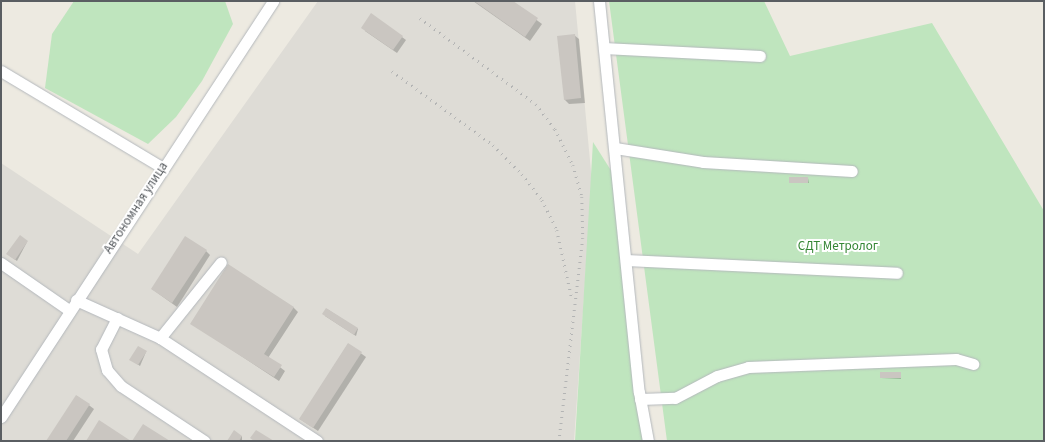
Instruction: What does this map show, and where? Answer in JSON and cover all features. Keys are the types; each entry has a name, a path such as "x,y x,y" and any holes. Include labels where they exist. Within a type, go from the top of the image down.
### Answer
{"street":[{"name":"Автономная улица","path":"1,417 69,310 273,1"},
{"path":"598,1 615,148 640,399 648,441"},
{"path":"604,48 760,56"},
{"path":"1,71 163,168"},
{"path":"615,148 703,162 852,171"},
{"path":"626,260 897,273"},
{"path":"160,338 221,262"},
{"path":"1,263 69,310"},
{"path":"76,300 160,338 317,441"},
{"path":"117,318 101,349 107,370 121,386 204,441"},
{"path":"640,399 675,398 717,376 748,367 956,359 973,364"}],"shaded area":[{"path":"318,1 575,1 592,182 574,441 1,441 1,163 138,254"}],"green space":[{"path":"74,1 225,1 233,24 202,81 176,117 148,144 45,88 52,34"},
{"name":"СДТ Метролог","path":"609,1 764,1 790,56 932,23 1044,211 1044,441 667,441"},
{"path":"593,142 612,172 644,441 575,441"}],"building":[{"path":"474,1 513,1 538,18 525,37"},
{"path":"371,13 403,36 393,50 361,28"},
{"path":"575,34 581,98 564,100 557,36"},
{"path":"789,177 808,177 808,183 789,183"},
{"path":"20,235 28,241 15,260 6,254"},
{"path":"185,236 207,250 172,303 151,289"},
{"path":"228,264 294,307 264,354 282,365 274,377 190,324"},
{"path":"326,308 358,328 354,335 322,314"},
{"path":"348,343 362,352 313,428 299,419"},
{"path":"138,346 147,351 138,365 129,360"},
{"path":"880,372 901,372 901,378 880,378"},
{"path":"76,395 90,404 66,441 46,441"},
{"path":"99,420 131,441 86,441"},
{"path":"143,424 170,441 132,441"},
{"path":"234,430 242,436 239,441 227,441"},
{"path":"256,430 274,441 254,441 250,438"}],"railway":[{"path":"420,18 536,104 555,129 573,165 582,197 583,238 559,441"},
{"path":"392,71 493,145 522,174 542,200 557,230 572,299"}]}
